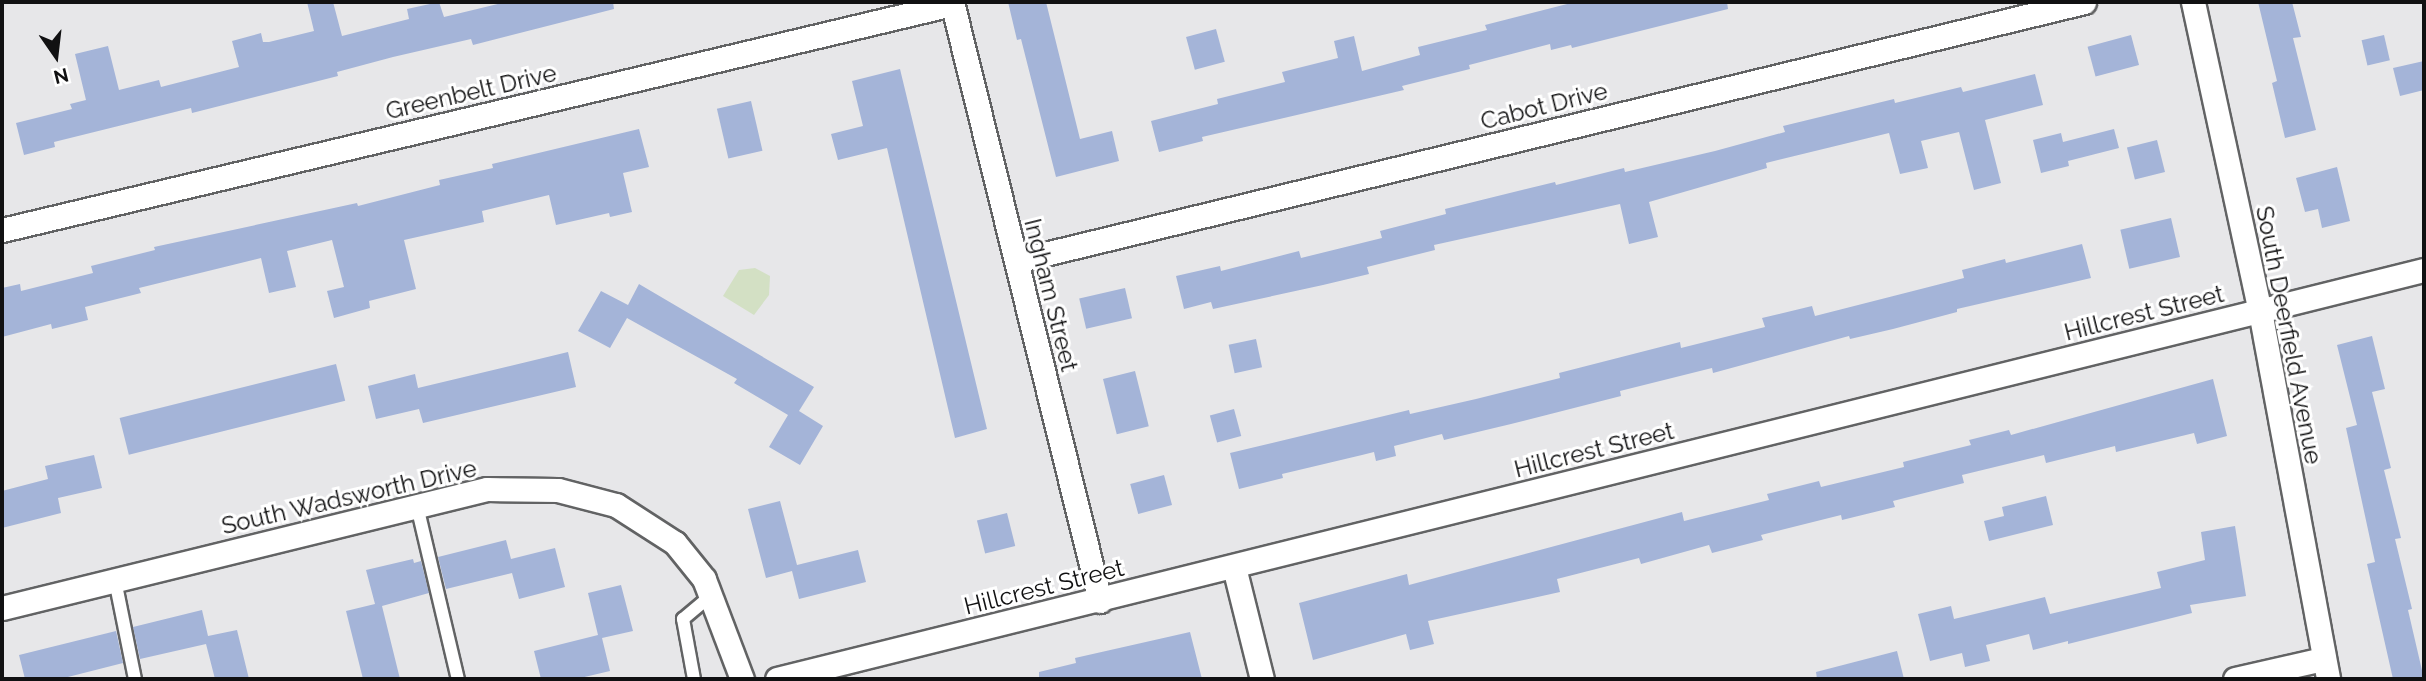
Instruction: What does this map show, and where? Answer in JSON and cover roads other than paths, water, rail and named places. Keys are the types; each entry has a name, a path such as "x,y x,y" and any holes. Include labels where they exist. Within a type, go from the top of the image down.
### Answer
{"street":[{"name":"Cabot Drive","path":"1016,261 2084,2"},
{"name":"South Deerfield Avenue","path":"2193,2 2260,311 2326,669"},
{"name":"Ingham Street","path":"952,3 1100,601"},
{"name":"Greenbelt Drive","path":"2,230 952,3"},
{"name":"Hillcrest Street","path":"777,679 1100,601 2424,270"},
{"name":"South Wadsworth Drive","path":"2,608 487,489 558,490 616,505 675,543 704,579 742,679"},
{"path":"1234,567 1262,679"},
{"path":"2235,679 2326,669"}],"lane":[{"path":"418,506 458,679"},
{"path":"115,580 135,679"},
{"path":"694,679 683,619 710,596"}]}
